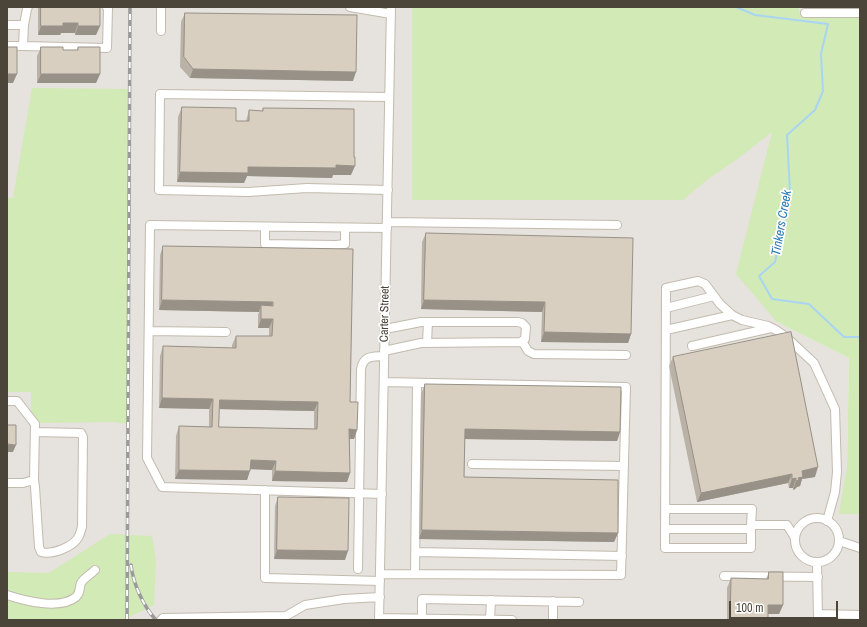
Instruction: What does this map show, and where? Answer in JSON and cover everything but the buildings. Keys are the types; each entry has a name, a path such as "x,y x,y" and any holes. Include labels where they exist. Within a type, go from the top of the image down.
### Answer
{"street":[{"path":"23,46 24,25 28,7"},
{"path":"7,46 107,48 107,7"},
{"path":"161,7 161,31"},
{"path":"350,7 391,11"},
{"name":"Carter Street","path":"379,619 391,11"},
{"path":"805,13 860,13"},
{"path":"7,26 24,25"},
{"path":"388,190 307,188 248,192 159,190 160,94 389,97"},
{"path":"382,494 162,487 147,458 150,226 345,228 387,225 617,225"},
{"path":"265,227 265,244 336,245 345,244 345,228"},
{"path":"666,509 752,510 751,548 666,548 666,529 666,509 666,288 698,281 705,284 732,315 742,320 771,328 786,337 814,363 835,409 837,472 835,492 827,521"},
{"path":"666,308 714,296"},
{"path":"666,330 732,315"},
{"path":"427,342 428,322"},
{"path":"358,569 361,369 363,363 366,359 421,342 516,343 525,339 526,328 522,323 428,322 385,329"},
{"path":"692,346 771,328"},
{"path":"149,331 226,332"},
{"path":"522,341 528,352 534,354 626,355"},
{"path":"264,490 265,578 380,578 416,574 622,575 626,387 384,382"},
{"path":"416,574 417,383"},
{"path":"7,401 17,401 35,424 34,480 39,547 40,552 56,552 68,546 78,538 82,527 83,437 81,433 35,432"},
{"path":"472,464 624,466"},
{"path":"7,483 23,483 34,480"},
{"path":"666,529 788,525 795,538 799,552 810,561 817,562 824,560 834,553 837,547 838,534 834,527 827,521 815,518 802,524 797,530 795,538"},
{"path":"838,541 860,548"},
{"path":"416,552 622,556"},
{"path":"817,562 818,617 858,615"},
{"path":"7,595 32,602 45,603 67,601 75,597 80,592 82,582 95,570"},
{"path":"724,576 818,577"},
{"path":"161,620 163,618 286,616 304,605 344,599 380,597"},
{"path":"422,619 422,599 579,602"},
{"path":"490,620 491,600"},
{"path":"553,601 553,620"},
{"path":"379,619 512,620"}],"shaded area":[{"path":"7,7 860,7 860,13 777,322 849,358 847,466 860,467 860,620 7,620"}],"green space":[{"path":"412,7 799,7 799,13 860,13 860,514 839,514 847,467 849,358 777,322 736,274 772,132 736,160 708,179 683,200 412,200"},
{"path":"32,88 130,89 128,424 114,422 40,423 31,412 31,392 7,392 7,198 13,198"},
{"path":"110,534 152,536 156,561 154,605 127,618 127,620 7,620 7,572 49,573"}],"waterway":[{"name":"Tinkers Creek","path":"736,7 755,15 828,24 821,54 823,91 815,110 787,135 790,192 775,262 759,276 772,299 809,304 844,337 860,337"}],"railway":[{"path":"127,620 130,7"},
{"path":"131,565 139,594 156,620"}]}
